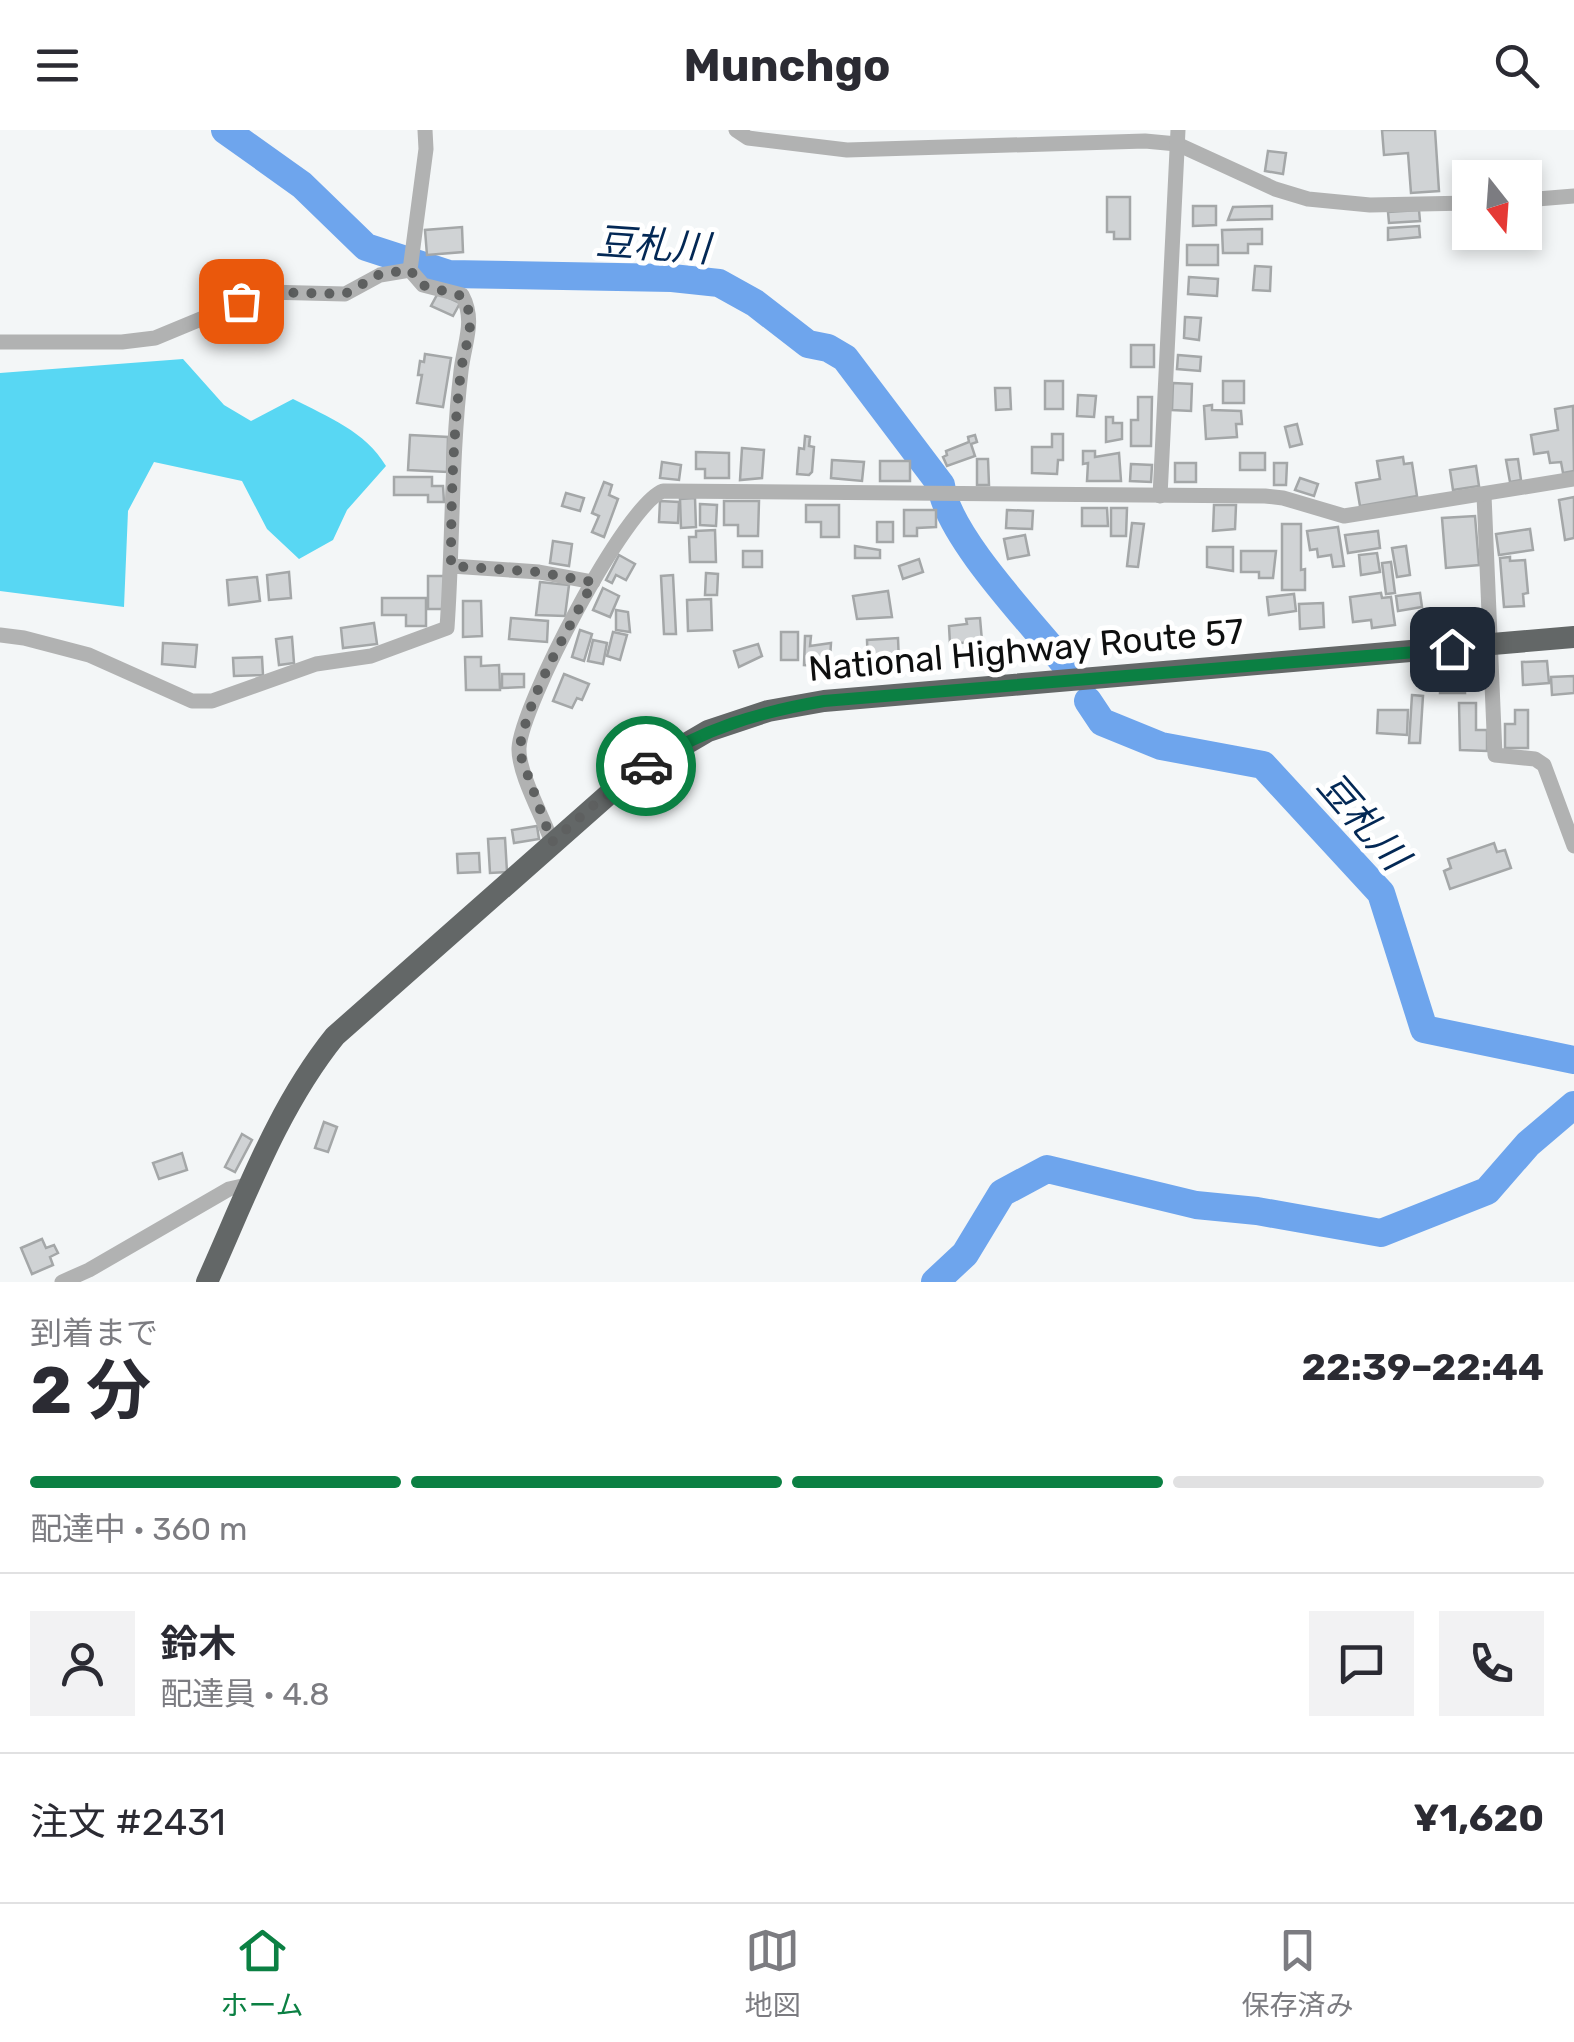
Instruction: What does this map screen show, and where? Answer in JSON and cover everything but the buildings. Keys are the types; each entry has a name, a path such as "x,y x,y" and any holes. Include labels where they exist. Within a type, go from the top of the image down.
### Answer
{"highway":[{"name":"National Highway Route 57","path":"208,1282 298,1085 335,1036 626,778 681,744 736,720 824,701 1574,637"}],"street":[{"path":"0,635 89,655 192,701 212,701 316,664 370,656 447,628 451,494 470,310 462,296 422,285 410,270 426,149 425,130"},
{"path":"736,130 748,138 847,150 1177,137 1275,189 1308,199 1370,205 1452,204"},
{"path":"1160,496 1177,137"},
{"path":"1542,199 1574,196"},
{"path":"0,342 122,342 155,338 266,292 345,294 380,274 410,270"},
{"path":"552,842 519,751 521,736 551,664 593,582 617,540 654,494 673,489 1284,498 1344,516 1574,479"},
{"path":"1484,496 1495,755 1535,759 1544,765 1574,846"},
{"path":"451,566 538,572 593,582"},
{"path":"62,1282 229,1188 251,1184"}],"shaded area":[{"path":"183,359 224,405 251,421 293,399 345,426 368,443 386,466 347,510 333,540 299,559 267,529 242,481 154,462 128,511 124,607 0,591 0,373"}],"waterway":[{"name":"豆札川","path":"225,130 302,185 366,247 449,274 672,278 719,283 755,303 808,344 828,348 845,358 941,485 958,528 974,552 1064,663"},
{"name":"豆札川","path":"1088,701 1102,722 1161,746 1263,765 1381,893 1424,1029 1574,1060"},
{"path":"935,1282 965,1254 1002,1193 1047,1169 1196,1205 1257,1211 1381,1233 1487,1191 1528,1144 1574,1105"}],"way so far":[{"path":"241,301 266,292 345,294 380,274 410,270 422,285 462,296 470,310 470,326 460,374 451,494 451,566 538,572 593,582 551,664 521,736 519,751 524,770 552,842 626,778 646,766"}],"route":[{"path":"646,766 708,730 824,701 1452,649"}]}
